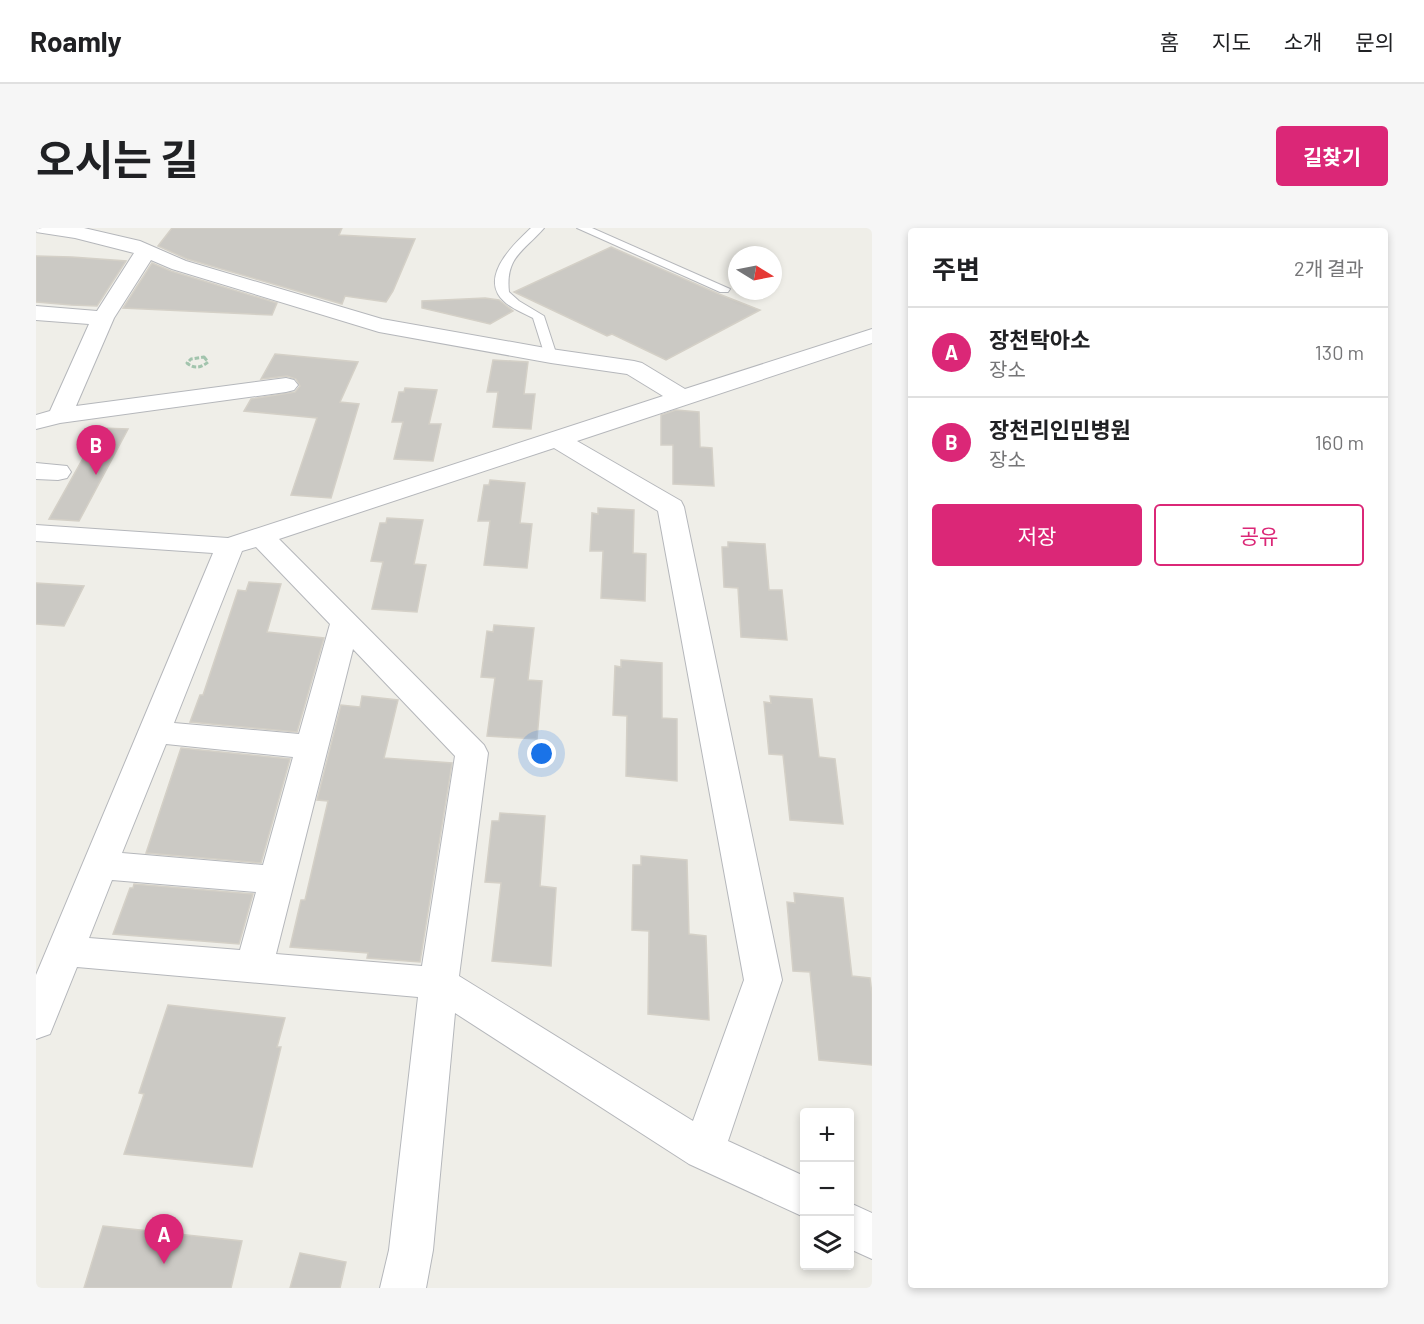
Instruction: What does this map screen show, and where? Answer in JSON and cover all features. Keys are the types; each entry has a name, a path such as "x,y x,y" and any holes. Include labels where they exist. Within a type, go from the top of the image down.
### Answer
{"street":[{"path":"44,228 75,232 133,245 179,265 379,325 551,356 634,368 682,398"},
{"path":"60,416 103,318 146,251"},
{"path":"36,313 103,318"},
{"path":"36,533 246,541 872,336"},
{"path":"36,422 60,416 286,385"},
{"path":"556,439 670,507 763,980 704,1150"},
{"path":"246,541 345,622 472,753 439,983 411,1250 403,1288"},
{"path":"36,1022 154,732 246,541"},
{"path":"254,967 345,622"},
{"path":"154,732 312,747"},
{"path":"100,865 278,880"},
{"path":"65,951 439,983 704,1150 800,1195"},
{"path":"854,1227 872,1238"}],"lane":[{"path":"538,228 519,245 501,274 503,293 515,304 538,316 551,356"},
{"path":"583,228 724,289"}],"path":[{"path":"204,357 208,362 202,367 189,366 187,362 194,358 204,357"}],"building":[{"path":"172,228 342,228 339,235 415,239 386,302 345,296 342,304 187,259 158,246"},
{"path":"611,247 728,298 728,300 734,300 760,310 666,360 612,334 607,336 514,292"},
{"path":"36,256 126,261 97,306 71,305 36,302"},
{"path":"152,263 171,271 277,303 272,315 123,308"},
{"path":"485,298 499,300 513,311 490,324 422,308 422,301"},
{"path":"275,354 358,362 340,402 359,404 331,498 291,495 317,418 244,411 251,399 295,392 300,386 296,379 287,376 261,379"},
{"path":"493,360 528,362 524,394 535,394 531,429 493,427 498,392 487,392"},
{"path":"405,388 437,390 429,424 441,424 433,461 394,459 403,422 392,422 399,392 404,392"},
{"path":"676,410 699,412 700,447 712,448 714,486 673,484 673,445 661,445 661,415"},
{"path":"100,428 128,429 79,521 49,519"},
{"path":"490,480 525,483 520,523 532,524 527,568 484,565 490,521 478,521 484,485 489,485"},
{"path":"598,508 634,510 633,553 646,554 645,601 601,598 603,551 590,551 592,513 598,514"},
{"path":"387,518 423,520 414,564 426,565 417,612 372,609 383,562 371,561 380,523 386,523"},
{"path":"728,542 765,544 769,590 782,590 787,640 741,637 738,588 724,587 722,547 728,547"},
{"path":"249,582 281,584 267,632 324,638 297,732 190,722 200,695 203,695 238,590 246,591"},
{"path":"36,583 84,586 64,626 36,624"},
{"path":"494,625 534,628 528,680 542,681 537,739 487,736 495,678 481,677 487,631 493,632"},
{"path":"621,660 662,663 662,718 677,719 677,781 626,776 627,716 613,715 615,666 621,667"},
{"path":"362,696 398,700 384,758 452,763 420,962 367,958 368,953 290,947 301,900 305,900 328,801 317,800 341,705 360,707"},
{"path":"770,696 812,699 819,757 835,759 843,824 790,820 783,755 769,754 764,702 771,703"},
{"path":"181,748 290,759 261,863 146,853"},
{"path":"500,813 545,816 540,886 556,888 551,966 492,961 501,883 485,882 492,821 499,821"},
{"path":"641,856 687,860 689,934 706,936 709,1020 648,1014 649,931 632,930 633,865 641,865"},
{"path":"134,884 253,894 239,944 113,934 130,888 133,888"},
{"path":"794,893 843,898 852,976 870,978 872,1065 819,1060 810,972 793,971 787,902 795,903"},
{"path":"168,1005 285,1018 277,1047 281,1047 252,1167 124,1154 144,1094 139,1093"},
{"path":"103,1226 242,1241 231,1288 84,1288"},
{"path":"300,1253 346,1262 340,1288 290,1288"}],"place":[{"name":"장천리인민병원","path":"96,475"},
{"name":"장천탁아소","path":"164,1264"}]}
